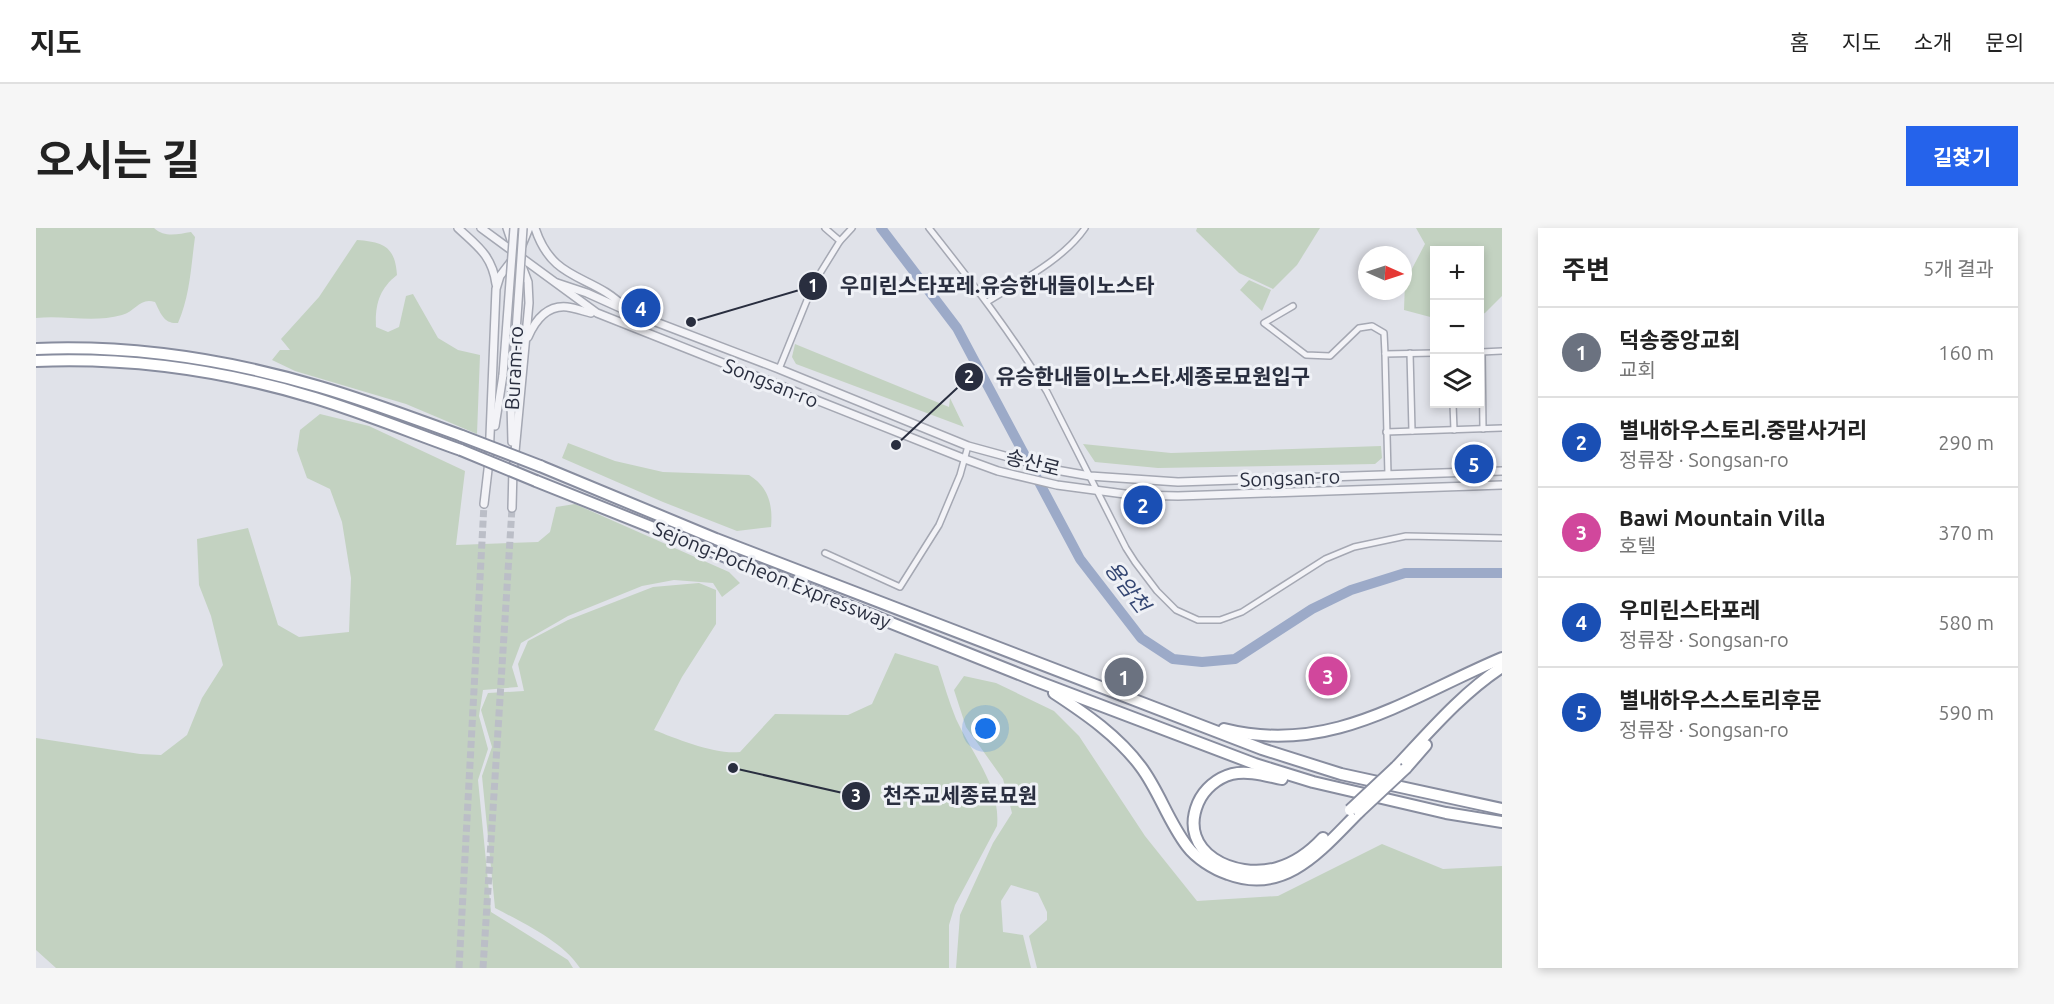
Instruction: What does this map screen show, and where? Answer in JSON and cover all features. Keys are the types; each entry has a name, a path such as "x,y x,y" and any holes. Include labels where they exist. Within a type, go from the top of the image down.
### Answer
{"highway":[{"name":"Sejong-Pocheon Expressway","path":"36,349 149,352 256,370 1039,682 1244,760 1313,782 1446,813 1502,822"},
{"name":"Sejong-Pocheon Expressway","path":"36,361 77,359 190,369 318,393 462,436 716,539 1262,749 1341,774 1502,809"},
{"path":"1177,717 1236,732 1265,735 1289,736 1339,729 1409,703 1502,658"},
{"path":"1401,767 1486,677 1502,667"},
{"path":"1313,782 1243,773 1232,774 1217,781 1204,792 1197,807 1194,825 1198,841 1208,855 1226,866 1245,871 1284,866 1303,856 1354,811 1491,681 1502,675"},
{"path":"1039,682 1092,719 1120,742 1142,768 1188,847 1221,872 1256,879 1284,875 1314,857 1354,811"}],"street":[{"path":"458,228 486,254 494,272 496,289 489,460"},
{"path":"507,228 528,282 529,303 513,475"},
{"name":"Buram-ro","path":"484,504 503,375 514,228"},
{"name":"Buram-ro","path":"512,508 511,403 523,228"},
{"path":"496,289 500,276 517,255 529,228"},
{"path":"535,228 539,241 550,259 568,273 614,296 627,311"},
{"path":"825,228 840,241"},
{"path":"779,369 814,283 840,241 852,228"},
{"path":"929,228 987,302 1047,392 1126,548 1157,591 1176,610 1198,620 1220,620 1242,612 1324,560 1354,547 1406,536 1502,538"},
{"path":"987,302 1037,271 1076,241 1085,228"},
{"name":"Songsan-ro","path":"481,229 597,314 998,471"},
{"name":"Songsan-ro","path":"552,281 988,452"},
{"path":"1293,306 1264,323 1306,355 1330,356 1359,328 1372,326 1384,333 1388,475"},
{"path":"524,345 537,319 551,309 567,307 597,314"},
{"path":"1484,352 1502,351"},
{"path":"1410,353 1412,431"},
{"path":"1385,354 1430,353"},
{"path":"1481,354 1483,429"},
{"path":"1453,408 1454,430"},
{"path":"1386,432 1502,428"},
{"path":"825,553 900,587 939,525 968,446"},
{"name":"송산로","path":"988,452 1078,474"},
{"name":"송산로","path":"998,471 1085,489"},
{"name":"Songsan-ro","path":"1078,474 1178,482 1502,471"},
{"name":"Songsan-ro","path":"1085,489 1132,495 1178,496 1502,485"}],"green space":[{"path":"36,228 154,228 167,234 191,232 195,237 190,281 178,323 166,320 155,302 150,301 145,301 127,313 111,317 36,318"},
{"path":"1197,228 1320,228 1297,265 1273,289 1239,273 1196,231"},
{"path":"1416,228 1502,228 1502,296 1484,313 1484,246 1430,246 1430,317 1404,310 1404,300 1412,300 1412,269 1425,244"},
{"path":"357,240 374,242 386,247 396,265 397,275 386,286 379,298 376,327 388,332 399,327 406,296 413,294 438,338 458,350 480,355 477,434 406,404 295,371 272,360 280,350 290,350 281,339 319,297"},
{"path":"1249,280 1271,290 1262,311 1240,290"},
{"path":"795,344 949,407 950,398 964,427 796,364 792,357"},
{"path":"320,414 369,426 465,471 456,545 538,542 550,532 556,507 575,504 729,572 740,583 722,597 713,583 674,580 642,586 568,616 521,643 512,667 518,687 483,690 479,716 488,749 478,780 491,912 568,960 573,968 56,968 36,950 36,738 140,754 161,755 187,735 202,698 223,665 211,616 199,585 197,539 248,528 278,625 299,637 349,632 351,578 342,522 330,489 307,478 297,450 300,430"},
{"path":"568,443 615,461 663,472 749,475 761,485 768,498 771,527 737,531 663,502 562,458"},
{"path":"1083,444 1171,453 1381,446 1382,458 1375,464 1158,468 1095,462"},
{"path":"699,583 716,590 716,624 682,677 654,730 685,742 708,749 740,752 775,714 848,715 872,704 895,653 938,666 956,719 990,784 997,812 997,826 955,905 949,925 949,968 580,968 553,941 495,908 482,776 492,747 481,710 488,693 524,691 518,664 528,641 568,620 653,587"},
{"path":"964,676 996,683 1054,711 1079,736 1145,836 1197,901 1278,896 1382,844 1443,869 1502,866 1502,968 1037,968 1029,936 1047,920 1047,912 1038,893 1011,885 1001,901 1003,932 1023,935 1031,968 956,968 960,915 993,843 1012,813 1003,779 966,727 954,690"}],"waterway":[{"name":"용암천","path":"881,228 957,328 1080,559 1141,638 1173,659 1202,662 1235,659 1312,609 1351,590 1405,573 1502,573"}],"tunnel":[{"path":"459,968 484,504"},
{"path":"483,968 512,508"}],"place":[{"name":"우미린스타포레","path":"641,308"},
{"name":"우미린스타포레.유승한내들이노스타","path":"691,322"},
{"name":"유승한내들이노스타.세종로묘원입구","path":"896,445"},
{"name":"별내하우스스토리후문","path":"1474,464"},
{"name":"별내하우스토리.중말사거리","path":"1143,505"},
{"name":"Bawi Mountain Villa","path":"1328,676"},
{"name":"덕송중앙교회","path":"1124,677"},
{"name":"천주교세종료묘원","path":"733,768"}]}
